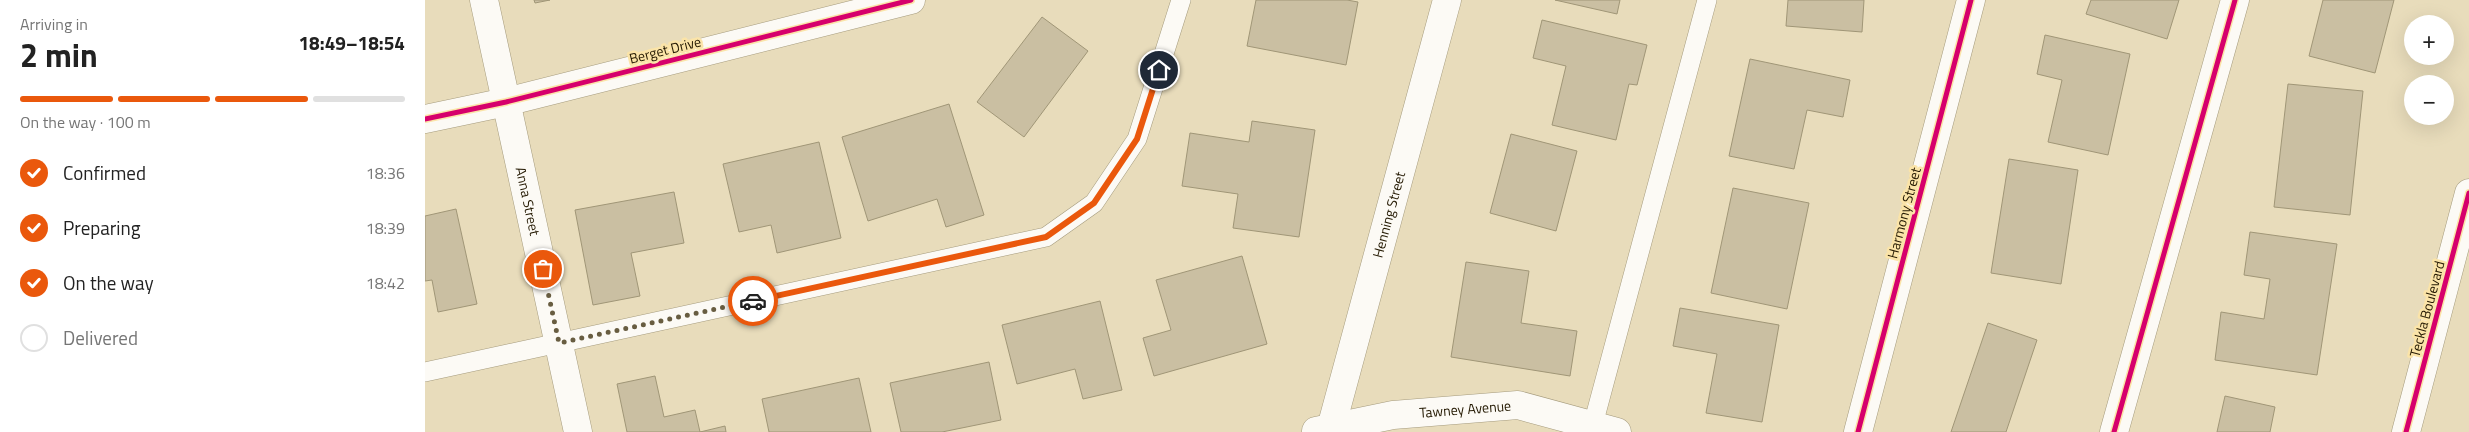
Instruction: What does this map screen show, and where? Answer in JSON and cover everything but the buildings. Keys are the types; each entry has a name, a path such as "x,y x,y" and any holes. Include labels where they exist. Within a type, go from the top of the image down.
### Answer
{"street":[{"name":"Anna Street","path":"484,0 578,432"},
{"name":"Berget Drive","path":"425,119 506,102 911,0"},
{"name":"Henning Street","path":"1322,430 1447,0"},
{"name":"Harmony Street","path":"1858,432 1971,0"},
{"path":"2114,432 2235,0"},
{"name":"Teckla Boulevard","path":"2406,432 2469,193"},
{"name":"Tawney Avenue","path":"1322,430 1393,415 1518,405 1600,430"}],"lane":[{"path":"425,372 1046,237 1094,203 1137,139 1181,0"},
{"path":"1600,430 1707,0"}],"cycle path":[{"path":"425,119 506,102 911,0"},
{"path":"1858,432 1971,0"},
{"path":"2114,432 2235,0"},
{"path":"2406,432 2469,193"}],"way so far":[{"path":"543,269 559,343 753,301"}],"route":[{"path":"753,301 1046,237 1094,203 1137,139 1159,70"}]}
